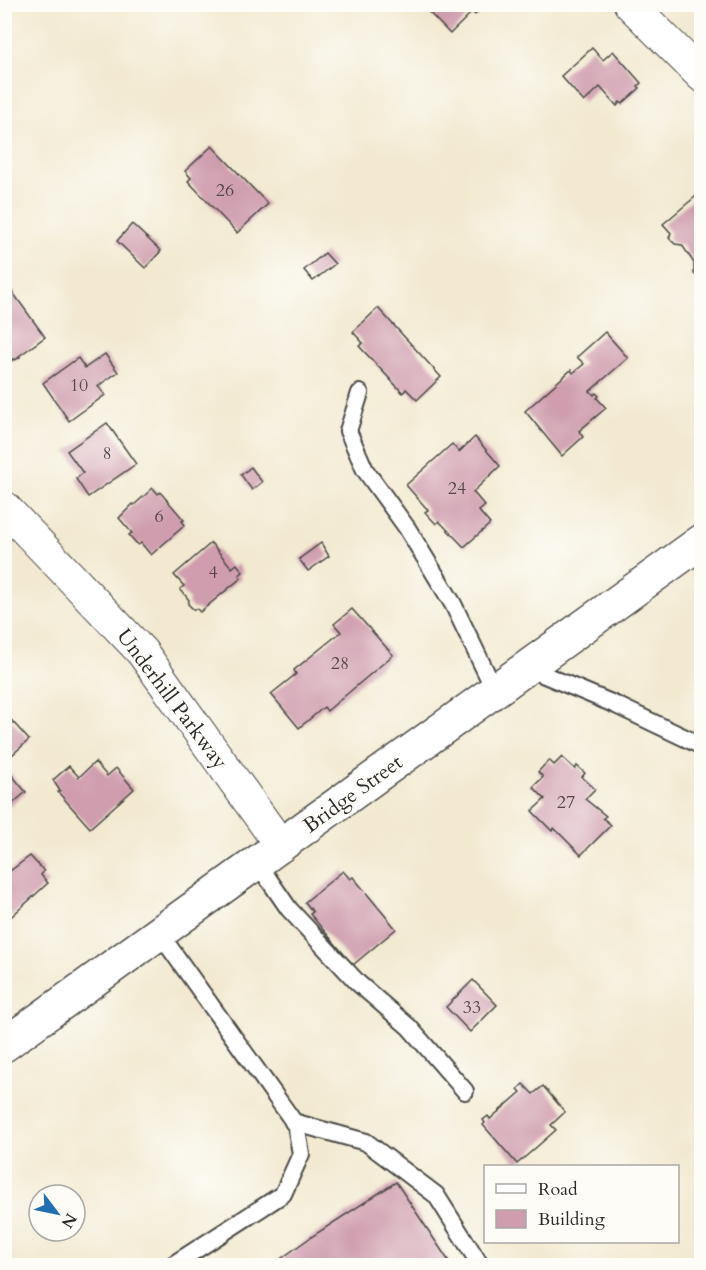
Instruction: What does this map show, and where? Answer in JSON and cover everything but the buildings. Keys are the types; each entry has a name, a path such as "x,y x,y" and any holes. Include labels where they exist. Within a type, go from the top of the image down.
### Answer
{"main road":[{"name":"Bridge Street","path":"4,1045 702,542"}],"street":[{"path":"630,4 702,76"},
{"name":"Underhill Parkway","path":"4,507 142,652 269,855"}],"lane":[{"path":"360,393 348,431 364,470 407,528 453,604 495,691"},
{"path":"528,668 616,705 702,746"},
{"path":"269,855 289,909 358,983 409,1027 465,1091"},
{"path":"160,934 296,1125 301,1154 283,1194 171,1266"},
{"path":"293,1122 366,1142 436,1195 481,1266"}]}
